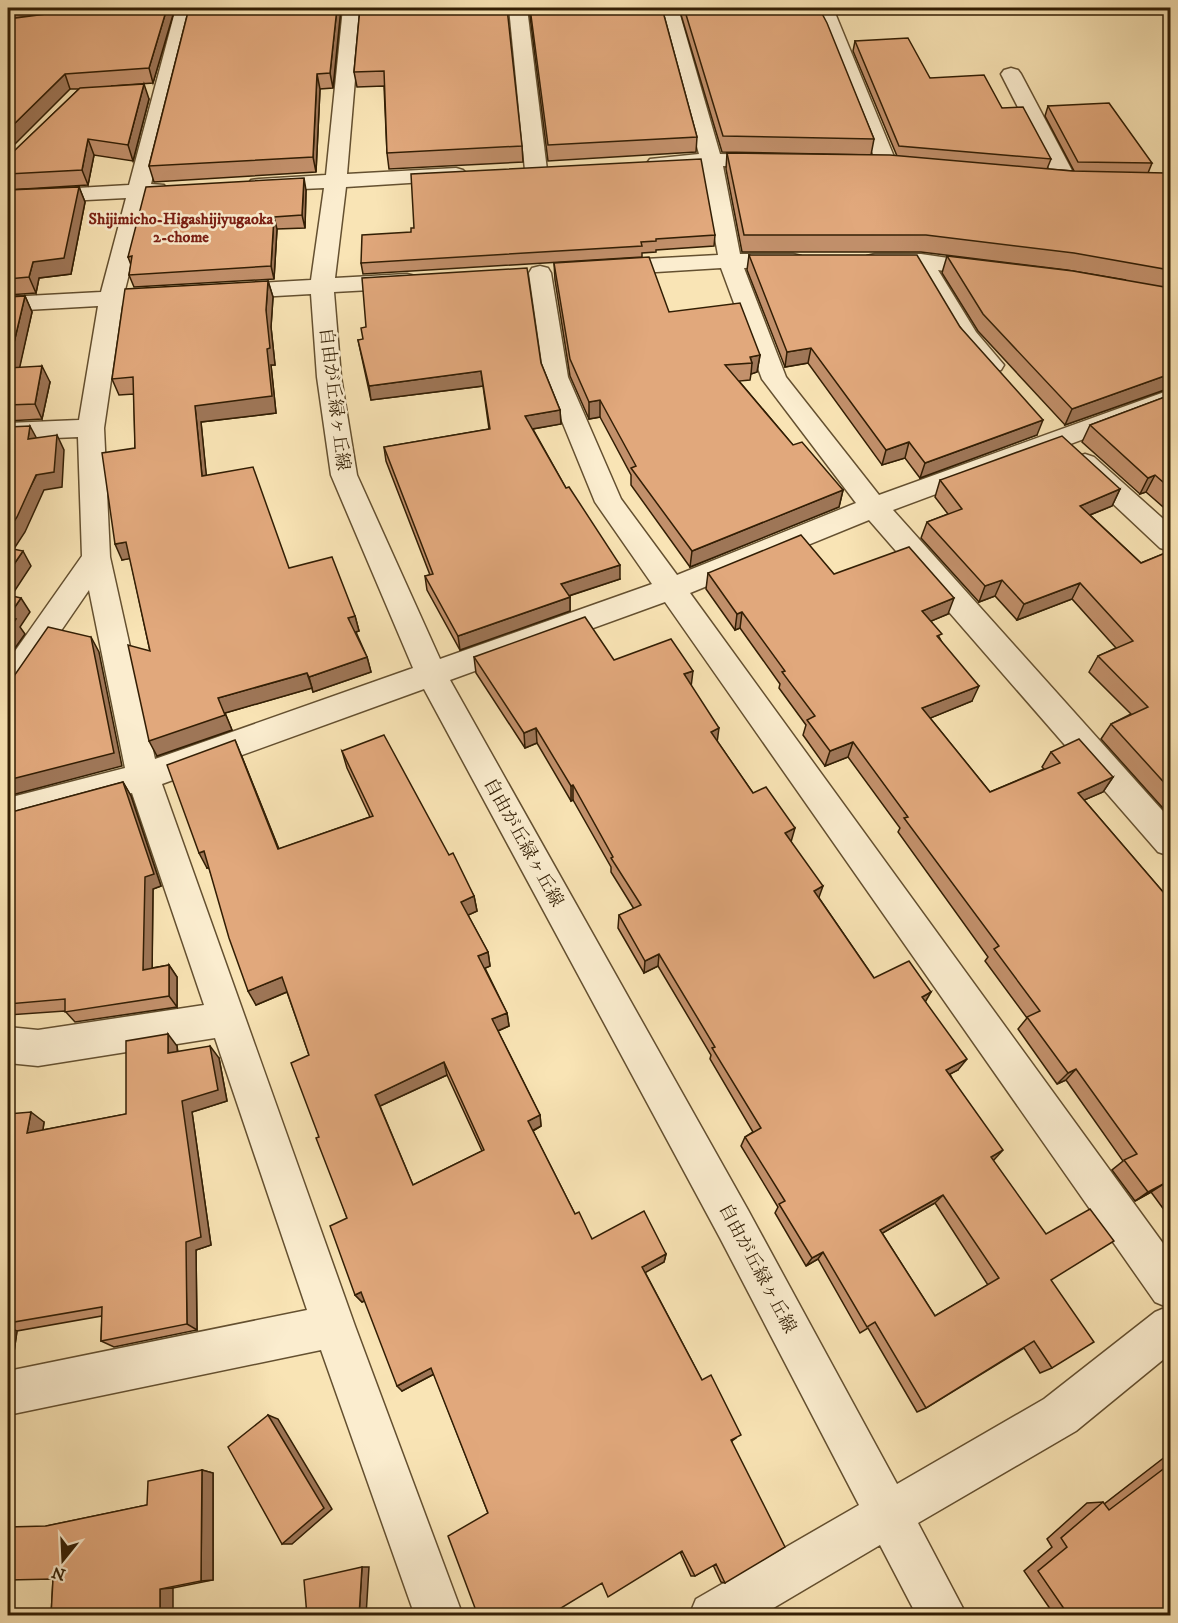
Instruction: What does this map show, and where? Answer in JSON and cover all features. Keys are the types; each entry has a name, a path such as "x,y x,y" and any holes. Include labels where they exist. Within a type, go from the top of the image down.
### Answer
{"street":[{"path":"185,8 151,91 137,191 111,298 91,428 96,557 143,777 334,1326 439,1616"},
{"name":"自由が丘緑ヶ丘線","path":"352,8 336,181 322,286 329,377 344,475 431,674 734,1224 943,1616"},
{"path":"518,8 536,170"},
{"path":"669,8 711,160 730,261 774,379 874,507 1170,842"},
{"path":"824,8 887,164"},
{"path":"1011,74 1066,180"},
{"path":"641,164 711,160 793,162"},
{"path":"863,164 909,166"},
{"path":"512,171 559,168"},
{"path":"242,186 477,173"},
{"path":"1044,178 1089,180"},
{"path":"8,198 172,189"},
{"path":"587,270 730,261 813,261"},
{"path":"849,261 921,261 1011,272"},
{"path":"921,261 966,336 1005,379"},
{"path":"540,272 556,377 609,502 1170,1287"},
{"path":"205,293 425,280"},
{"path":"8,304 158,296"},
{"path":"8,812 143,777 670,589 874,507 1051,430 1170,398"},
{"path":"8,431 91,428"},
{"path":"1051,430 1170,541"},
{"path":"8,684 96,557"},
{"path":"8,1045 38,1048 227,1019"},
{"path":"8,1393 334,1326"},
{"path":"713,1616 1060,1414 1170,1327"}],"building":[{"path":"92,8 167,8 149,68 65,74 8,130 8,19"},
{"path":"189,8 337,8 330,73 317,74 313,157 149,166"},
{"path":"360,8 507,8 522,146 387,153 384,71 354,72"},
{"path":"530,8 662,8 697,137 548,145"},
{"path":"684,8 819,8 874,139 723,136"},
{"path":"908,38 930,78 984,75 1002,108 1023,107 1051,159 899,146 855,41"},
{"path":"144,84 128,145 88,139 82,170 8,174 8,156 80,88"},
{"path":"1109,103 1152,163 1078,162 1048,106"},
{"path":"727,153 890,155 1072,171 1166,173 1170,178 1170,270 1074,253 926,235 744,235"},
{"path":"701,159 715,235 656,239 656,241 641,242 642,246 361,263 362,235 411,232 411,228 414,228 411,174"},
{"path":"304,178 302,215 274,217 271,266 129,275 132,256 128,257 146,187"},
{"path":"79,187 64,258 33,262 29,277 8,279 8,190"},
{"path":"749,255 917,255 960,327 1043,420 925,463 909,442 886,450 811,348 787,352"},
{"path":"947,256 1073,271 1170,288 1170,374 1072,409 983,314"},
{"path":"649,257 669,312 740,303 760,355 750,357 752,363 725,365 793,445 802,442 843,490 692,551 631,468 636,466 600,400 589,402 570,359 554,263"},
{"path":"527,268 541,363 560,410 525,416 566,488 569,487 620,565 561,584 570,597 458,636 425,576 433,574 384,447 490,429 481,371 369,386 358,340 363,339 361,328 366,327 362,278"},
{"path":"268,281 266,310 270,348 267,349 272,396 195,406 202,476 253,467 289,568 332,557 355,616 348,618 367,657 309,677 307,673 218,698 225,715 149,741 128,645 150,651 126,542 115,544 102,453 135,448 133,377 112,379 125,289"},
{"path":"25,296 8,368 8,297"},
{"path":"42,366 35,404 8,405 8,368"},
{"path":"1170,395 1170,488 1155,475 1148,478 1090,425"},
{"path":"30,426 28,439 57,435 54,472 36,475 8,531 8,427"},
{"path":"1062,436 1120,489 1080,506 1141,563 1170,551 1170,789 1111,724 1148,707 1098,656 1133,641 1080,583 1024,604 1002,580 985,586 927,522 962,509 940,480"},
{"path":"801,535 834,574 909,547 954,598 922,611 942,634 937,636 979,686 922,708 990,792 1060,763 1051,752 1079,739 1113,777 1078,793 1170,900 1170,1190 1165,1183 1148,1192 1124,1160 1137,1154 1076,1069 1068,1073 1027,1017 1040,1011 994,949 999,946 904,818 908,817 853,742 830,751 807,720 815,716 782,672 785,671 742,612 737,614 708,573"},
{"path":"8,548 23,551 8,573"},
{"path":"8,595 21,598 8,617"},
{"path":"8,617 16,619 8,631"},
{"path":"585,617 614,660 671,639 693,671 684,674 719,728 711,732 753,793 766,787 795,828 785,833 823,886 814,891 874,978 909,961 931,992 922,997 967,1059 946,1070 1003,1150 991,1157 1046,1234 1090,1209 1114,1241 1051,1280 1094,1342 1052,1368 1034,1341 926,1408 875,1322 867,1327 823,1252 812,1258 779,1204 785,1201 745,1137 761,1128 712,1048 715,1047 659,954 645,961 619,915 641,905 611,858 613,857 573,785 571,786 536,728 524,733 474,657","holes":["943,1195 999,1278 935,1316 880,1230"]},
{"path":"48,627 91,637 114,753 8,780 8,681 12,679"},
{"path":"384,735 449,855 453,853 474,896 461,902 488,952 478,956 507,1013 492,1019 540,1115 528,1121 575,1214 579,1212 592,1239 644,1211 666,1254 642,1267 702,1380 711,1375 741,1435 731,1440 785,1547 725,1583 716,1564 695,1576 682,1551 608,1597 602,1583 548,1616 478,1616 448,1536 488,1513 431,1368 397,1386 361,1292 355,1295 330,1226 347,1218 316,1138 319,1137 291,1063 309,1055 282,977 248,991 229,938 204,851 199,853 167,765 235,740 278,849 373,816 342,751","holes":["444,1062 484,1150 413,1185 375,1095"]},
{"path":"123,782 154,874 145,877 143,970 169,965 169,996 65,1012 65,999 8,1004 8,813"},
{"path":"168,1034 168,1053 210,1046 218,1090 182,1101 201,1237 186,1242 187,1324 101,1341 102,1307 8,1323 8,1114 31,1112 27,1133 126,1114 126,1041"},
{"path":"268,1415 324,1508 282,1544 228,1447"},
{"path":"1170,1464 1170,1616 1069,1616 1038,1571 1067,1547 1061,1538 1103,1502 1109,1510"},
{"path":"202,1470 201,1581 160,1589 160,1616 85,1616 85,1610 51,1616 53,1579 8,1580 8,1527 46,1526 147,1505 148,1481"},
{"path":"362,1567 359,1616 307,1616 304,1580"}],"district":[{"name":"Shijimicho-Higashijiyugaoka 2-chome","path":"181,227"}]}
